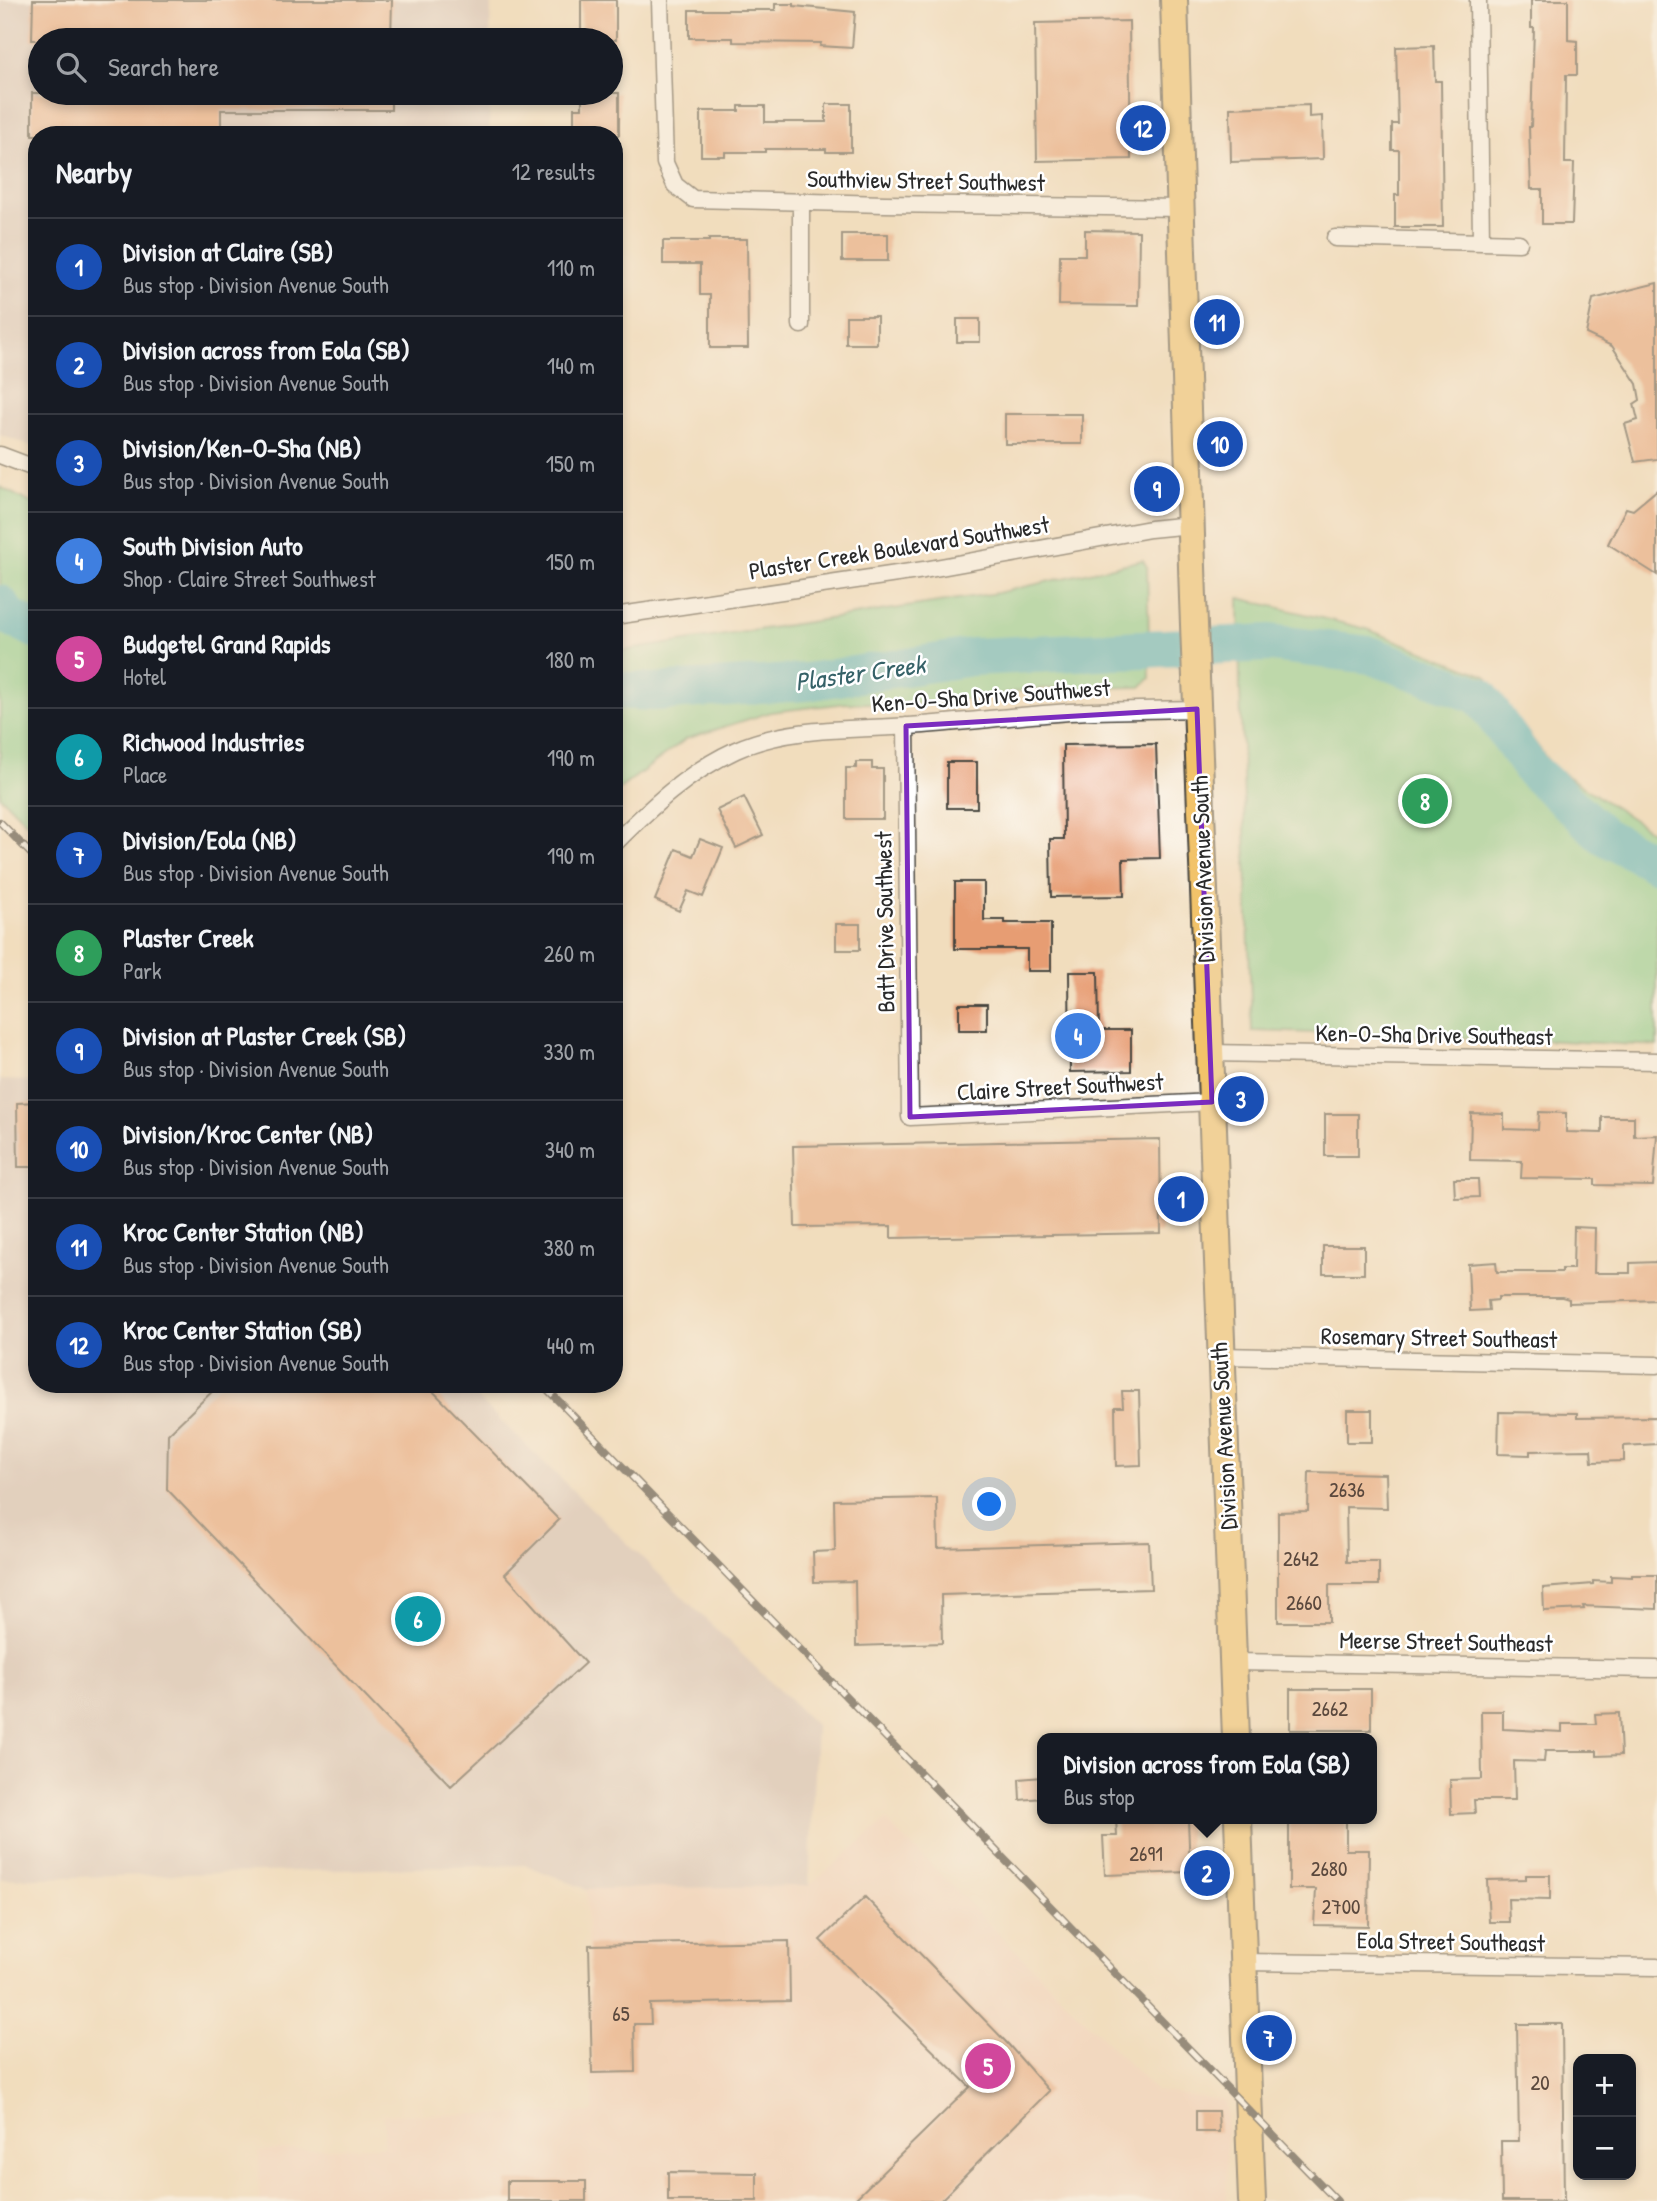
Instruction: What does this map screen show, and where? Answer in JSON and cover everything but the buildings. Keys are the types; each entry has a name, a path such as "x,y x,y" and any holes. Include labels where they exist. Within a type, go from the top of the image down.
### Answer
{"main road":[{"name":"Division Avenue South","path":"1174,0 1191,558 1236,1733"},
{"path":"1238,1824 1252,2201"}],"street":[{"name":"Southview Street Southwest","path":"660,0 665,163 675,185 693,199 1182,208"},
{"path":"1478,0 1481,241"},
{"path":"801,202 801,325"},
{"path":"1335,237 1518,243"},
{"path":"0,455 28,466"},
{"name":"Plaster Creek Boulevard Southwest","path":"623,615 924,570 1150,529 1191,525"},
{"name":"Ken-O-Sha Drive Southwest","path":"623,835 654,804 677,786 736,750 769,738 819,730 906,726 1070,712 1197,709"},
{"name":"Batt Drive Southwest","path":"906,726 910,1117"},
{"name":"Ken-O-Sha Drive Southeast","path":"1210,1053 1657,1061"},
{"name":"Claire Street Southwest","path":"910,1117 1212,1102"},
{"name":"Rosemary Street Southeast","path":"1220,1356 1657,1365"},
{"name":"Meerse Street Southeast","path":"1234,1662 1657,1669"},
{"name":"Eola Street Southeast","path":"1244,1962 1657,1967"}],"highlighted area":[{"path":"1197,709 1212,1102 910,1117 906,726"}],"shaded area":[{"path":"0,0 491,0 490,28 28,28 28,105 490,105 489,126 28,126 28,445 0,435"},
{"path":"0,1080 28,1081 28,1393 472,1393 816,1726 809,1886 586,1889 526,1865 0,1879"},
{"path":"886,1820 1155,2091 1226,2100 1227,2201 259,2201 259,2151 384,2146 384,2115 593,2113 586,1889 809,1886"}],"green space":[{"path":"0,487 28,501 28,824 0,796"},
{"name":"Plaster Creek","path":"1143,560 1147,567 1150,678 1141,687 1036,689 930,704 848,703 771,712 686,739 623,786 623,651 997,593"},
{"path":"1239,598 1367,629 1486,676 1553,767 1657,835 1657,1046 1252,1031"}],"waterway":[{"name":"Plaster Creek","path":"0,604 8,616 28,626"},
{"name":"Plaster Creek","path":"623,690 654,692 806,682 972,657 1270,643 1370,655 1480,696 1532,770 1604,836 1657,864"}],"railway":[{"path":"0,822 28,851"},
{"path":"551,1393 1337,2201"}],"place":[{"name":"Kroc Center Station (SB)","path":"1143,128"},
{"name":"Kroc Center Station (NB)","path":"1217,322"},
{"name":"Division/Kroc Center (NB)","path":"1220,444"},
{"name":"Division at Plaster Creek (SB)","path":"1157,489"},
{"name":"Plaster Creek","path":"1425,801"},
{"name":"South Division Auto","path":"1078,1036"},
{"name":"Division/Ken-O-Sha (NB)","path":"1241,1099"},
{"name":"Division at Claire (SB)","path":"1181,1199"},
{"name":"Richwood Industries","path":"418,1619"},
{"name":"Division across from Eola (SB)","path":"1207,1873"},
{"name":"Division/Eola (NB)","path":"1269,2038"},
{"name":"Budgetel Grand Rapids","path":"988,2066"}]}
